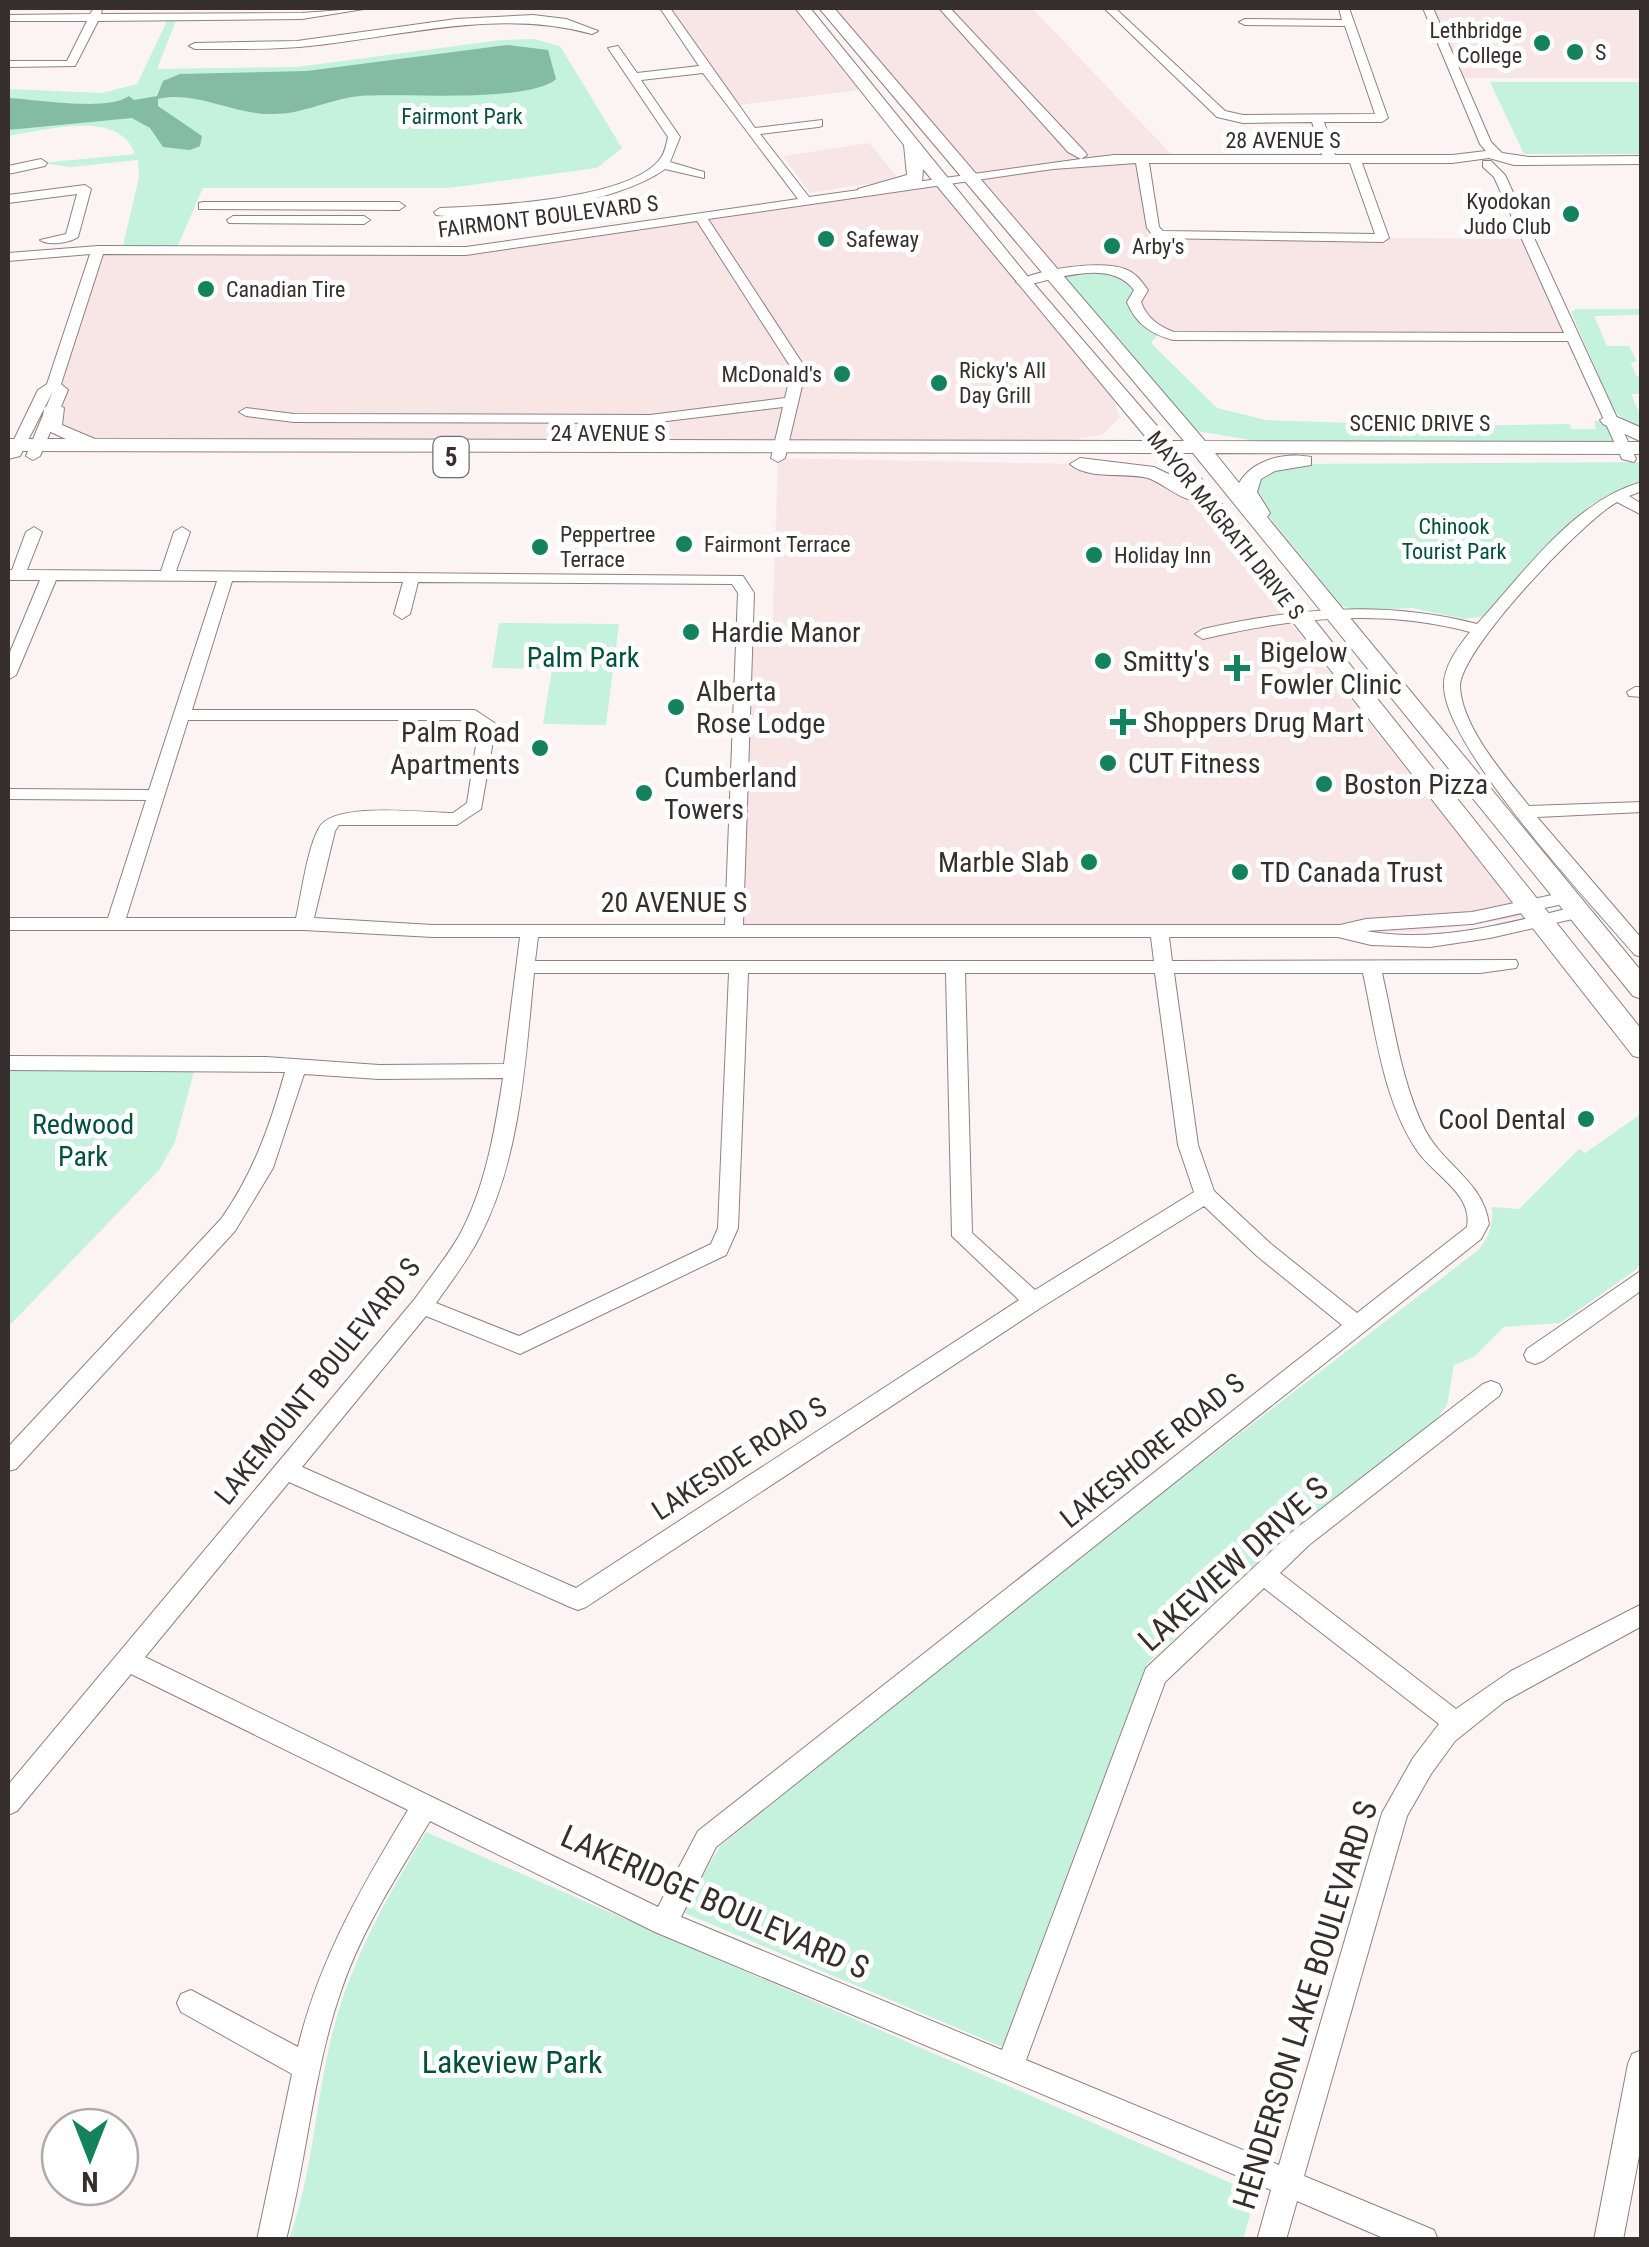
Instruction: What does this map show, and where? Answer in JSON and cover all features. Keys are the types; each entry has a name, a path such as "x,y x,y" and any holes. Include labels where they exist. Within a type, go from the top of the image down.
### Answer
{"main road":[{"name":"MAYOR MAGRATH DRIVE S","path":"802,8 1104,376 1187,453"},
{"name":"MAYOR MAGRATH DRIVE S","path":"825,8 1136,373 1256,562 1306,624 1554,911 1642,990"},
{"path":"892,121 954,174 971,178"},
{"path":"864,193 916,178 911,145"},
{"path":"1001,174 990,189 1003,217"},
{"path":"943,182 962,186 1020,238"},
{"path":"992,243 1030,269 1052,277"},
{"path":"1062,327 1096,349 1187,453 1255,539 1297,569"},
{"path":"1136,373 1204,434 1262,442 1392,447"},
{"path":"1035,446 1117,425 1120,412 1104,376"},
{"path":"54,408 52,428 58,432 136,446"},
{"path":"1610,420 1635,450"},
{"name":"24 AVENUE S","path":"19,451 136,446 779,452 894,458 1187,453"},
{"name":"24 AVENUE S","path":"19,451 779,452 1035,446 1187,453"},
{"name":"SCENIC DRIVE S","path":"1187,453 1392,447 1635,450"},
{"name":"SCENIC DRIVE S","path":"1187,453 1340,459 1635,450"},
{"path":"894,458 1106,465 1154,473 1200,500 1256,562"},
{"path":"1297,569 1251,500 1247,484 1270,465 1340,459"},
{"name":"MAYOR MAGRATH DRIVE S","path":"1297,569 1341,621 1554,911 1642,1049"},
{"path":"1554,911 1642,1010"}],"street":[{"path":"356,8 374,34"},
{"path":"8,18 96,13 302,16 364,8"},
{"path":"665,8 806,201"},
{"path":"944,8 1078,157"},
{"path":"1109,8 1220,114 1382,118 1344,8"},
{"path":"1428,8 1570,337 1610,420"},
{"path":"71,64 96,13"},
{"path":"195,46 288,45 524,15 573,21 592,31"},
{"path":"1245,22 1350,22"},
{"path":"440,212 572,198 625,186 662,164 672,151 674,137 614,48"},
{"path":"8,64 71,64 87,68"},
{"path":"634,77 706,69"},
{"path":"1142,159 1154,228 1160,235 1384,238 1317,118"},
{"path":"1332,118 1343,160"},
{"path":"752,132 818,123"},
{"name":"28 AVENUE S","path":"971,178 1053,165 1078,157 1642,160"},
{"path":"8,170 41,163"},
{"path":"662,164 700,175"},
{"path":"8,244 30,247 72,238 86,172"},
{"name":"FAIRMONT BOULEVARD S","path":"8,257 30,247 466,251 971,178"},
{"path":"8,199 84,190"},
{"path":"572,198 592,232"},
{"path":"202,206 235,213 366,213 399,206"},
{"path":"222,250 235,213"},
{"path":"356,250 366,213"},
{"path":"702,218 800,370 779,452"},
{"path":"19,451 45,390 53,386 98,250"},
{"path":"1024,282 1094,270 1132,277 1140,290 1135,308 1149,325 1173,336 1570,337"},
{"path":"19,451 54,408 61,390 53,386"},
{"path":"246,412 294,418 650,418 790,402"},
{"path":"1642,486 1596,506 1567,534 1480,630 1458,664 1452,688 1455,711 1485,760 1642,951"},
{"path":"1618,495 1642,511"},
{"path":"34,532 13,575 737,579 746,593 734,929"},
{"path":"167,576 182,532"},
{"path":"8,674 50,575"},
{"path":"115,924 226,576"},
{"path":"402,614 412,577"},
{"path":"1306,624 1238,626 1204,634 1425,616 1480,630"},
{"path":"184,716 475,715 488,724 470,812 457,818 333,820 326,830 304,924"},
{"path":"8,794 156,795"},
{"path":"1526,812 1642,807"},
{"name":"20 AVENUE S","path":"8,924 304,924 433,931 1340,931 1368,940 1438,939 1554,911"},
{"name":"LAKEMOUNT BOULEVARD S","path":"8,1803 422,1306 470,1233 484,1200 501,1137 530,930"},
{"path":"1160,930 1188,1145 1205,1194 1264,1250 1357,1325"},
{"path":"525,968 1510,964"},
{"path":"422,1306 520,1345 719,1249 728,1228 739,967"},
{"name":"LAKESHORE ROAD S","path":"664,1923 707,1839 1474,1233 1479,1224 1472,1195 1427,1150 1407,1113 1371,967"},
{"path":"956,968 962,1236 1034,1301"},
{"path":"8,1064 511,1072"},
{"path":"8,1462 228,1225 258,1184 276,1142 296,1066"},
{"name":"LAKESIDE ROAD S","path":"284,1470 578,1600 1034,1301 1205,1194"},
{"path":"1535,1355 1642,1278"},
{"name":"LAKEVIEW DRIVE S","path":"1010,2065 1155,1676 1301,1538 1492,1390"},
{"path":"1262,1574 1456,1723"},
{"name":"HENDERSON LAKE BOULEVARD S","path":"1271,2240 1396,1813 1426,1759 1456,1723 1537,1669 1637,1623"},
{"name":"LAKERIDGE BOULEVARD S","path":"127,1660 664,1923 1424,2240"},
{"path":"272,2240 288,2182 318,2018 338,1963 379,1880 424,1808"},
{"path":"191,2003 308,2067"},
{"path":"1608,2240 1642,2064"}],"shaded area":[{"path":"665,8 802,8 867,89 732,106"},
{"path":"827,8 1032,8 1176,159 1143,159 1153,228 1165,236 1527,239 1570,337 1181,337 1052,277"},
{"name":"Lethbridge College","path":"1428,8 1641,8 1641,78 1458,78"},
{"path":"507,45 548,50 556,79 542,86 493,94 360,96 282,114 256,113 186,98 158,99 158,106 202,136 200,146 190,150 163,147 150,128 132,118 8,130 8,98 71,103 105,103 129,96 134,100 157,96 163,81 180,74 307,71"},
{"path":"869,143 899,179 810,193 783,156"},
{"path":"943,182 1104,376 1120,417 1102,435 1035,446 136,446 58,432 54,408 98,250 466,251"},
{"path":"778,458 1082,464 1170,479 1198,507 1524,917 1414,932 734,929 745,639 772,639"}],"green space":[{"name":"Fairmont Park","path":"169,17 177,18 157,69 297,67 501,40 534,39 560,46 622,148 597,168 448,188 203,188 176,250 122,250 139,177 138,160 71,167 41,163 135,154 126,140 114,131 79,126 8,136 8,89 102,93 137,84"},
{"path":"1490,82 1641,82 1641,154 1524,154"},
{"path":"1109,270 1138,283 1134,302 1159,333 1151,343 1217,408 1266,420 1444,426 1569,424 1572,429 1596,429 1594,421 1611,421 1624,448 1262,442 1197,431 1136,373 1052,277"},
{"path":"1641,309 1641,315 1594,316 1607,346 1629,346 1637,361 1631,363 1636,376 1641,377 1641,394 1631,394 1641,417 1641,433 1614,411 1571,312"},
{"name":"Chinook Tourist Park","path":"1641,462 1641,481 1590,505 1495,608 1486,616 1464,619 1412,608 1357,611 1342,606 1254,498 1257,477 1291,464"},
{"name":"Palm Park","path":"499,623 619,624 606,725 543,724 552,669 492,668"},
{"name":"Redwood Park","path":"8,1063 196,1064 175,1142 159,1170 8,1327"},
{"path":"1641,1114 1642,1257 1637,1269 1560,1323 1504,1327 1474,1357 1454,1365 1447,1405 1431,1426 1289,1533 1147,1664 1002,2047 682,1912 720,1846 1087,1551 1477,1251 1490,1231 1492,1207 1519,1209 1579,1149 1585,1153"},
{"name":"Lakeview Park","path":"426,1832 1256,2194 1243,2239 289,2239 340,2008 371,1930"}],"place":[{"name":"Lethbridge College","path":"1542,43"},
{"name":"S","path":"1575,52"},
{"name":"Kyodokan Judo Club","path":"1571,214"},
{"name":"Safeway","path":"826,239"},
{"name":"Arby's","path":"1112,246"},
{"name":"Canadian Tire","path":"206,289"},
{"name":"McDonald's","path":"842,374"},
{"name":"Ricky's All Day Grill","path":"939,383"},
{"name":"Fairmont Terrace","path":"684,544"},
{"name":"Peppertree Terrace","path":"540,547"},
{"name":"Holiday Inn","path":"1094,555"},
{"name":"Hardie Manor","path":"691,632"},
{"name":"Smitty's","path":"1103,661"},
{"name":"Bigelow Fowler Clinic","path":"1237,668"},
{"name":"Alberta Rose Lodge","path":"676,707"},
{"name":"Shoppers Drug Mart","path":"1123,722"},
{"name":"Palm Road Apartments","path":"540,748"},
{"name":"CUT Fitness","path":"1108,763"},
{"name":"Boston Pizza","path":"1324,784"},
{"name":"Cumberland Towers","path":"644,793"},
{"name":"Marble Slab","path":"1089,862"},
{"name":"TD Canada Trust","path":"1240,872"},
{"name":"Cool Dental","path":"1586,1119"}]}
